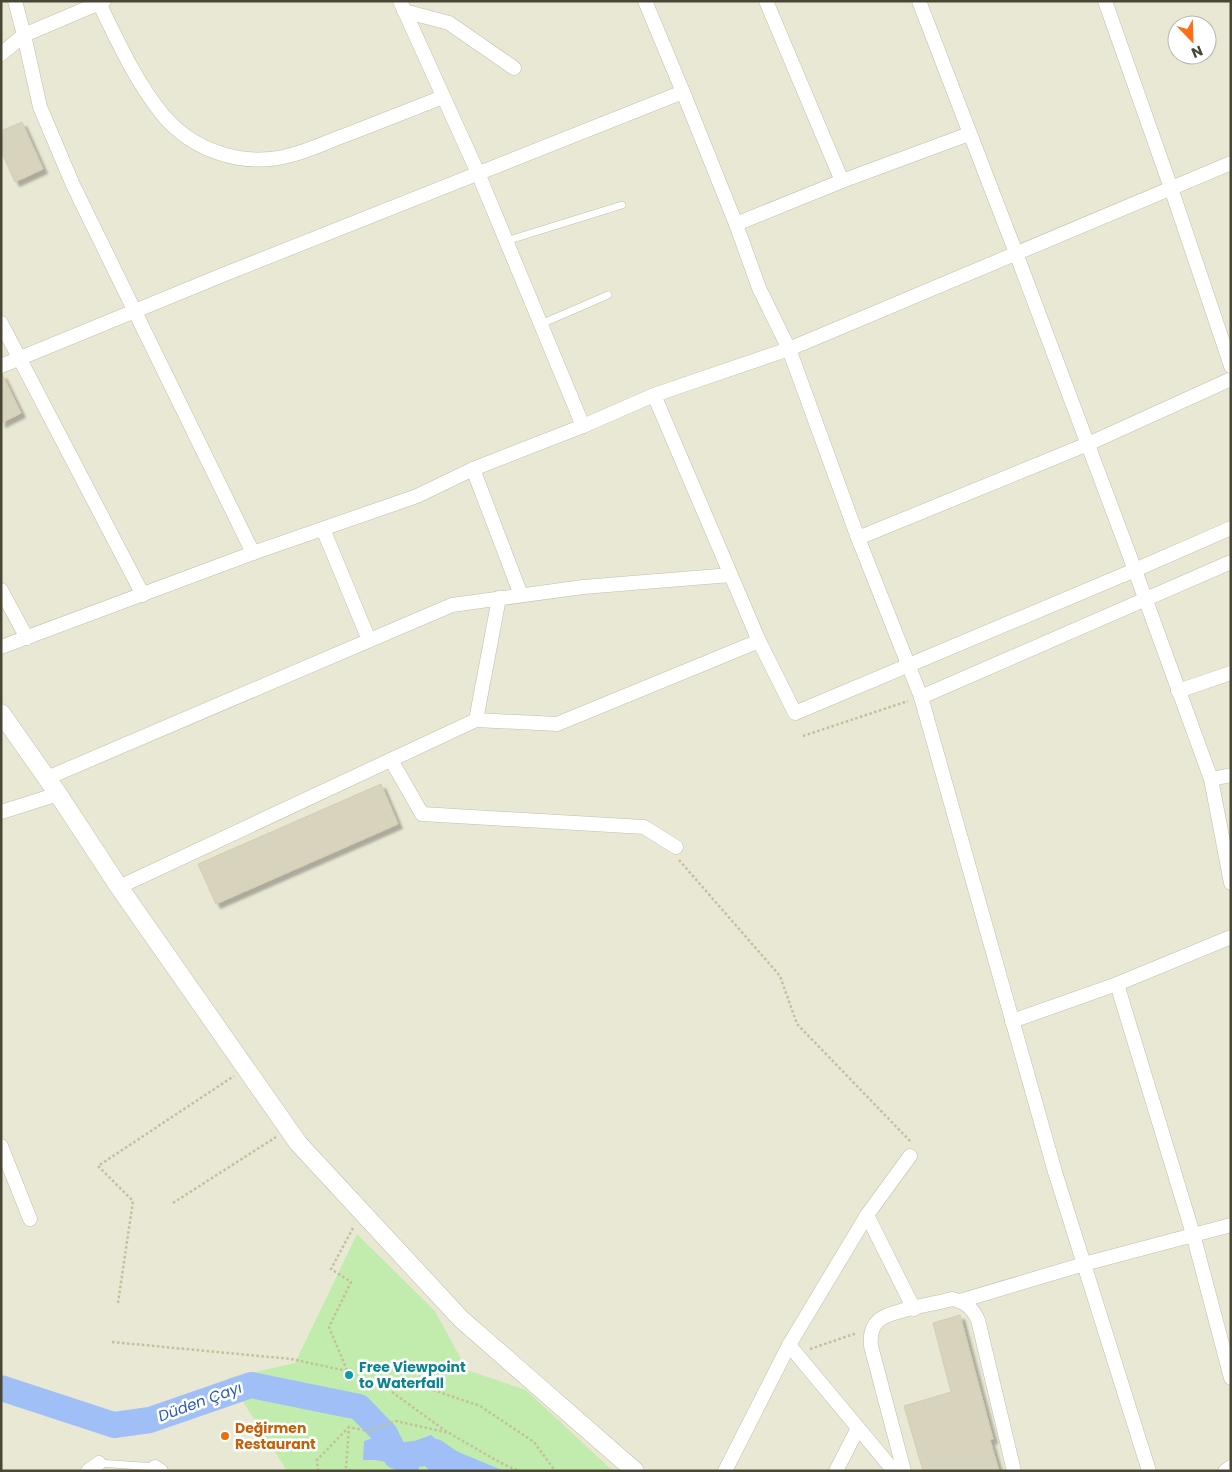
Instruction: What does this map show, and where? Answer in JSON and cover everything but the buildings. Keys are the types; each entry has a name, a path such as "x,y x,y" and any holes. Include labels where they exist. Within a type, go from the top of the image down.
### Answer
{"street":[{"path":"14,1 24,35 40,107 73,185 254,552"},
{"path":"645,1 736,224 759,288 788,349 858,538 921,697 1049,1153 1149,1471"},
{"path":"766,1 842,181"},
{"path":"919,1 1088,444 1210,779 1231,883"},
{"path":"1105,1 1231,366"},
{"path":"1,54 24,35 102,2 125,55 146,92 175,128 202,146 232,157 262,160 291,155 443,97"},
{"path":"402,6 478,173 583,426"},
{"path":"402,6 449,23 514,68"},
{"path":"1,366 683,92"},
{"path":"736,224 842,181 969,134"},
{"path":"1,647 254,552 417,496 473,469 583,426 654,395 788,349 1231,163"},
{"path":"1,323 143,595"},
{"path":"858,538 1088,444 1231,380"},
{"path":"654,395 759,641 795,713 1231,528"},
{"path":"473,469 522,595"},
{"path":"323,529 369,640"},
{"path":"921,697 1231,562"},
{"path":"47,778 452,605 584,586 731,575"},
{"path":"1,590 27,638"},
{"path":"476,720 498,598"},
{"path":"119,887 476,720 556,724 759,641"},
{"path":"1178,691 1231,673"},
{"path":"1,713 58,794 119,887 298,1143 460,1319 635,1471"},
{"path":"391,760 422,814 644,827 676,847"},
{"path":"1210,779 1231,775"},
{"path":"1,812 58,794"},
{"path":"1012,1021 1117,984 1231,937"},
{"path":"1117,984 1193,1234 1231,1378"},
{"path":"1,1146 30,1219"},
{"path":"725,1471 867,1215 910,1156"},
{"path":"867,1215 914,1309"},
{"path":"960,1301 1084,1264 1231,1225"},
{"path":"904,1471 870,1346 870,1336 873,1327 879,1320 897,1313 952,1299 968,1305 978,1320 1014,1471"},
{"path":"793,1349 894,1471"},
{"path":"836,1471 858,1428"},
{"path":"1225,1471 1231,1467"}],"lane":[{"path":"506,241 622,205"},
{"path":"541,324 608,294"},
{"path":"94,1467 158,1469"}],"path":[{"path":"803,736 921,697"},
{"path":"676,847 680,861 780,976 797,1024 913,1144 910,1156"},
{"path":"118,1302 133,1202 98,1166 246,1068"},
{"path":"173,1203 288,1129"},
{"path":"349,1375 328,1327 351,1282 330,1269 362,1212"},
{"path":"793,1349 873,1327"},
{"path":"112,1342 291,1359 347,1371"},
{"path":"433,1390 480,1406 534,1442 555,1471"},
{"path":"392,1392 448,1433 519,1471"},
{"path":"348,1428 368,1431 396,1421 448,1433"},
{"path":"318,1471 317,1460 348,1428"},
{"path":"348,1428 346,1467 351,1471"}],"shaded area":[{"path":"1,1 1231,1 1231,1471 1,1471"}],"green space":[{"path":"357,1234 435,1311 467,1370 526,1390 613,1471 287,1471 228,1378 295,1363"}],"water":[{"path":"385,1434 401,1446 431,1435 444,1446 504,1471 430,1471 421,1462 418,1471 397,1471 386,1462 363,1460 364,1441"}],"waterway":[{"name":"Düden Çayı","path":"1,1388 114,1425 150,1420 251,1385 359,1407 385,1434 396,1456 435,1452 462,1471"}],"place":[{"name":"Free Viewpoint to Waterfall","path":"349,1375"},
{"name":"Değirmen Restaurant","path":"225,1436"}]}
